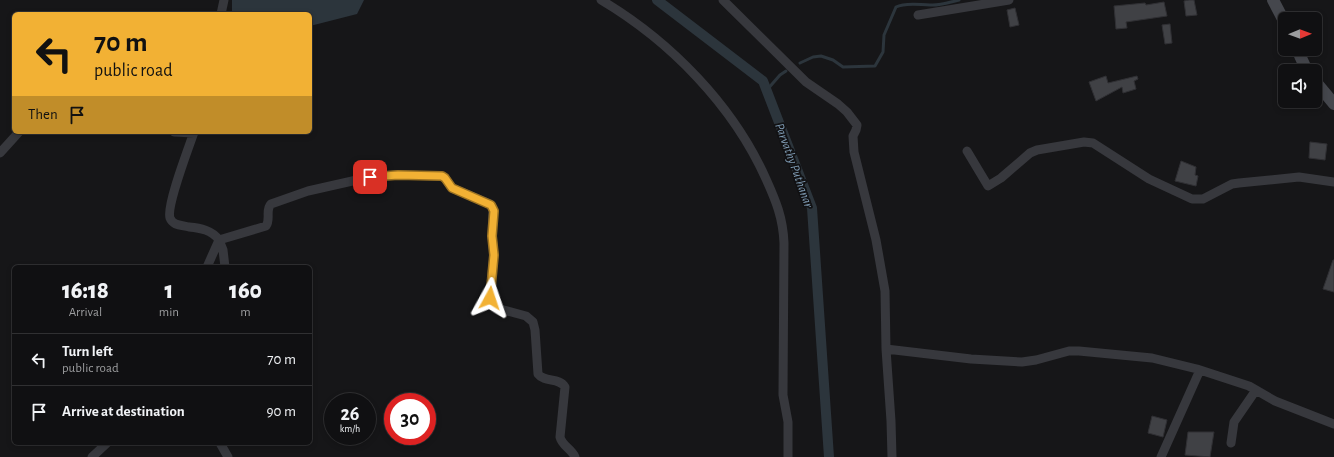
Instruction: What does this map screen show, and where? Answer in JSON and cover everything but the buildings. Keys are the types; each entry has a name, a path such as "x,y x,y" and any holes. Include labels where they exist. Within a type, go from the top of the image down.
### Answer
{"main road":[{"path":"1273,0 1279,12"},
{"path":"1322,89 1334,104"}],"street":[{"path":"221,12 224,0"},
{"path":"601,0 624,14 666,47 707,88 729,115 749,144 777,203 782,221 784,243 783,395 788,422 788,457"},
{"path":"723,0 806,82 838,104 847,112 857,125 853,136 853,145 883,274 892,457"},
{"path":"918,15 1009,0"},
{"path":"0,153 17,134"},
{"path":"193,134 176,186 170,214 171,220 176,224 212,232 219,240 223,250 225,265"},
{"path":"967,151 988,186 1001,178 1030,152 1052,146 1084,142 1093,143 1149,179 1192,199 1202,199 1232,184 1239,183 1299,178 1334,182"},
{"path":"208,265 219,240 266,226 268,223 268,208 271,204 308,191 383,176 442,176 452,188 491,205 494,211 492,236 494,255 490,293 491,300 496,308 526,316 533,322 535,330 538,374 542,378 562,382 565,387 560,437 562,443 571,449 575,457"},
{"path":"886,349 971,359 1015,362 1036,360 1069,351 1152,358 1200,370 1249,386 1275,401 1334,424"},
{"path":"1161,457 1200,370"},
{"path":"1231,443 1234,422 1256,390"},
{"path":"92,457 105,445"},
{"path":"221,445 228,457"}],"shaded area":[{"path":"232,0 364,0 357,14 312,25 312,12 232,12"}],"waterway":[{"name":"Parvathy Puthanar","path":"657,0 763,81 812,208 829,457"},
{"path":"800,63 813,57 821,56 833,60 843,67 875,66 883,52 884,35 896,7 909,4 937,5 959,0"},
{"path":"766,91 780,75 786,71"}],"route":[{"path":"370,177 398,175 442,176 448,181 448,184 452,188 491,205 494,211 492,236 494,264 490,298"}]}
